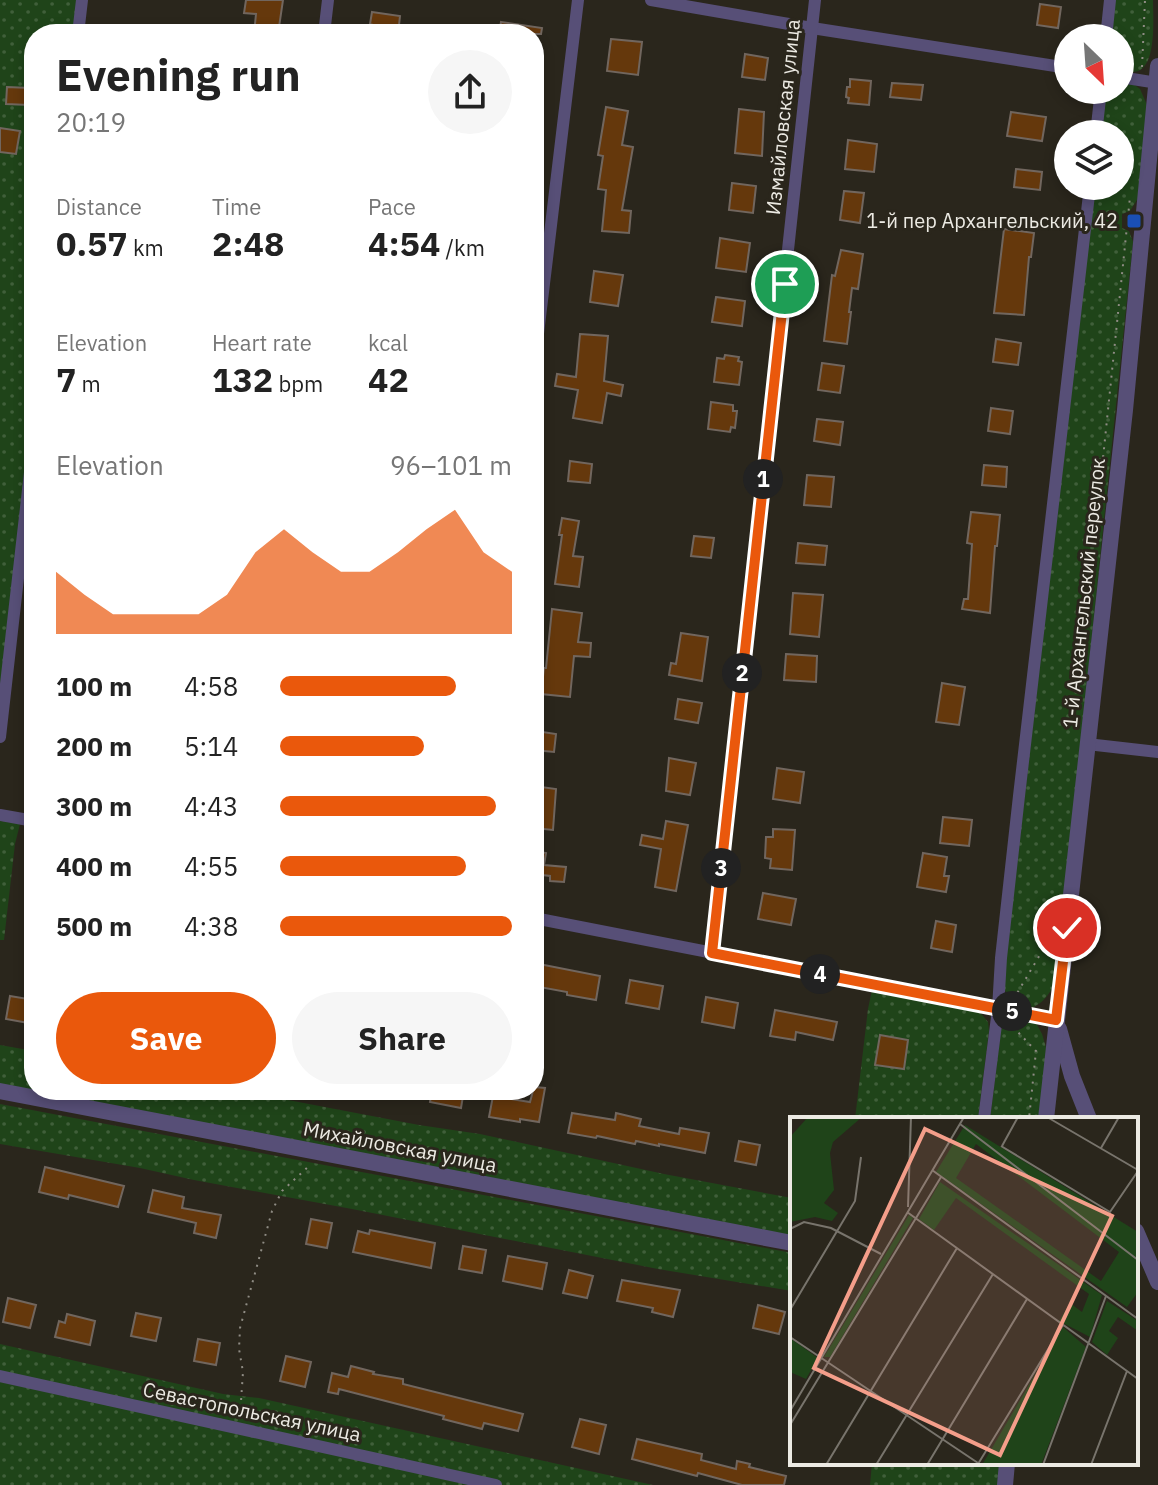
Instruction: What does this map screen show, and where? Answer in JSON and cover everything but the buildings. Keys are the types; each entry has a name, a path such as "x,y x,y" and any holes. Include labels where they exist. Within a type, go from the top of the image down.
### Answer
{"street":[{"path":"79,24 82,0"},
{"path":"325,24 328,0"},
{"path":"544,284 578,0"},
{"path":"651,0 1054,66"},
{"name":"Измайловская улица","path":"712,953 815,0"},
{"path":"1107,24 1110,0"},
{"name":"1-й Архангельский переулок","path":"1088,1117 1072,1076 1056,1020 1123,425 1158,66"},
{"path":"1134,79 1158,82"},
{"path":"984,1117 1088,200"},
{"path":"0,737 24,525"},
{"path":"1087,744 1158,752"},
{"path":"0,815 24,819"},
{"path":"544,920 1056,1020 1046,1117"},
{"name":"Михайловская улица","path":"0,1091 24,1096"},
{"name":"Михайловская улица","path":"48,1100 790,1243"},
{"path":"1138,1236 1158,1282"},
{"name":"Севастопольская улица","path":"0,1376 496,1485"},
{"path":"1005,1485 1007,1465"}],"path":[{"path":"1141,77 1145,0"},
{"path":"1100,496 1129,200"},
{"path":"1015,1011 1016,995 1050,938 1052,923"},
{"path":"1013,1026 1036,1051 1029,1117"},
{"path":"237,1429 243,1372 239,1349 240,1328 272,1211 282,1191 303,1170 328,1153"}],"green space":[{"path":"0,0 80,0 76,24 24,24 24,480 0,695"},
{"path":"1113,0 1153,0 1150,54 1140,70 1134,72 1134,24 1111,24"},
{"path":"1134,84 1140,89 1147,105 1140,195 1130,211 1122,214 1122,228 1129,231 1133,242 1056,980 1039,1004 1026,1008 1010,999 1003,984 1093,200 1134,200 1134,120 1103,120 1104,104 1134,104"},
{"path":"0,821 20,824 4,940 0,940"},
{"path":"872,990 979,1011 988,1022 989,1031 978,1117 855,1117"},
{"path":"1009,1020 1036,1023 1042,1034 1048,1054 1040,1117 990,1117 1001,1030"},
{"path":"0,1045 24,1049 24,1090 0,1085"},
{"path":"79,1100 288,1100 480,1134 790,1198 790,1236"},
{"path":"0,1104 790,1253 790,1291 658,1269 140,1168 0,1144"},
{"path":"0,1344 223,1394 259,1398 653,1485 0,1485"},
{"path":"872,1465 1001,1465 998,1485 870,1485"}],"place":[{"name":"1-й пер Архангельский, 42","path":"1134,221"}],"route":[{"path":"785,284 712,953 1056,1020 1067,928"}]}
